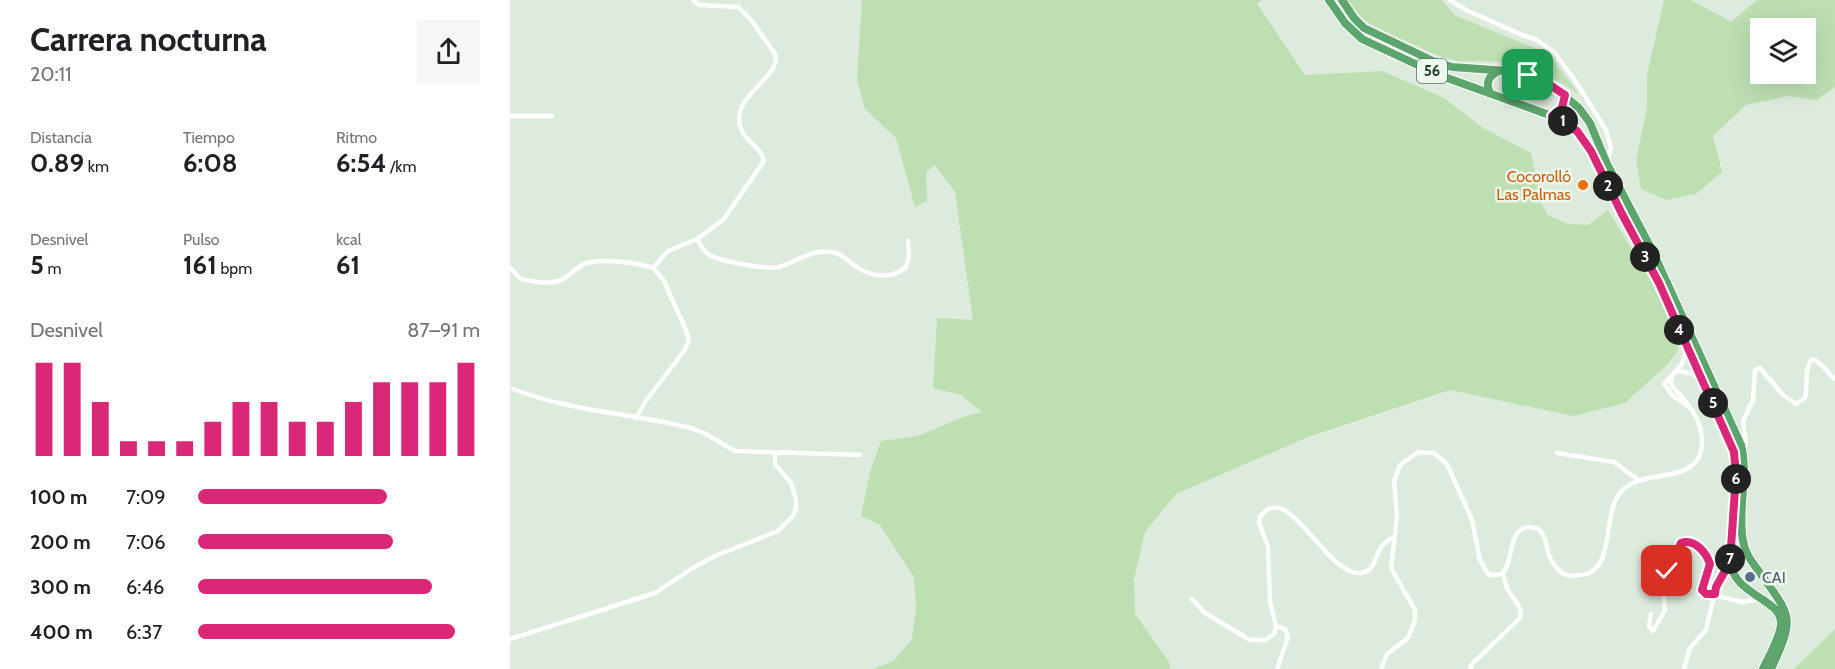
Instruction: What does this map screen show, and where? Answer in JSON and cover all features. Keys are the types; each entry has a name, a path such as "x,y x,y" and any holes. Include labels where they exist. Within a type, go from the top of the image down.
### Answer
{"main road":[{"name":"56","path":"1329,0 1345,24 1362,39 1439,75 1552,116 1577,131 1591,151 1659,283 1719,415 1735,458 1731,565"},
{"name":"56","path":"1342,0 1364,28 1433,61 1452,67 1517,72 1536,78 1565,95 1590,123 1607,164 1655,257 1730,417 1743,453 1745,481 1742,535 1749,557 1783,606 1788,623 1783,642 1771,669"},
{"path":"1490,93 1489,80 1499,71"},
{"path":"1552,116 1562,108 1565,95"},
{"path":"1749,557 1738,558 1731,565 1739,583 1777,612 1781,625 1763,669"},
{"path":"1749,591 1758,586 1764,578"}],"street":[{"path":"653,268 668,251 697,239 723,220 764,161 763,155 747,139 741,129 740,111 749,94 772,72 777,59 752,21 738,7 699,5 693,0"},
{"path":"1450,0 1466,10 1535,39 1554,52 1606,130 1611,148 1607,164"},
{"path":"510,116 552,116"},
{"path":"697,239 709,255 765,268 779,267 814,253 829,252 839,254 858,268 877,276 897,273 906,267 909,256 908,241"},
{"path":"510,268 521,279 550,282 561,280 579,266 595,261 642,265 660,273 689,340 684,351 645,402 636,418"},
{"path":"1381,669 1387,654 1408,638 1415,620 1415,610 1391,568 1396,517 1394,481 1400,465 1418,452 1434,453 1447,464 1472,520 1481,566 1485,572 1492,576 1503,574 1507,569 1514,538 1527,527 1536,528 1541,532 1551,561 1563,574 1582,576 1593,570 1602,560 1615,501 1625,488 1637,480 1688,469 1701,454 1702,439 1699,422 1691,408 1681,403 1665,387 1665,382 1675,372 1688,349"},
{"path":"1743,453 1746,444 1743,421 1753,400 1755,370 1760,368 1783,395 1796,404 1805,398 1808,385 1808,365 1812,359 1818,361 1828,375 1835,379"},
{"path":"1675,372 1690,373 1701,379"},
{"path":"513,389 542,400 675,424 704,433 735,451 860,455"},
{"path":"510,639 655,593 715,556 778,531 793,516 796,499 791,483 776,464 775,452"},
{"path":"1557,453 1614,462 1637,480"},
{"path":"1192,599 1205,614 1250,640 1265,640 1275,632 1276,626 1270,602 1268,546 1259,523 1260,517 1267,509 1276,507 1288,511 1326,552 1347,569 1357,573 1371,568 1379,550 1385,542 1394,537"},
{"path":"1651,614 1649,626 1653,631 1665,610 1663,589 1667,571 1675,552 1683,542 1688,541 1695,544 1706,555 1710,564 1702,590 1706,594 1715,594 1742,602 1761,599"},
{"path":"1684,669 1690,648 1706,630 1716,587 1731,565"},
{"path":"1470,669 1472,664 1520,618 1522,613 1508,591 1503,574"},
{"path":"1276,626 1285,629 1288,637 1277,669"}],"green space":[{"path":"862,0 1262,0 1257,4 1305,75 1382,71 1444,98 1483,128 1531,153 1538,187 1537,196 1548,215 1568,224 1588,225 1608,210 1652,283 1677,338 1678,350 1666,366 1625,403 1574,416 1450,390 1308,437 1176,494 1145,532 1134,579 1135,614 1169,662 1170,669 873,669 893,661 912,640 916,608 914,577 880,525 861,516 870,472 881,441 918,436 963,417 982,412 961,395 933,388 937,318 973,320 955,192 935,165 926,172 927,201 915,207 896,138 865,109 857,79"},
{"path":"1347,0 1442,0 1454,15 1532,47 1552,58 1579,94 1536,67 1514,62 1458,61 1436,55 1372,25 1361,17"},
{"path":"1664,0 1691,0 1731,22 1757,0 1835,0 1835,87 1817,100 1787,96 1746,105 1713,136 1722,172 1696,194 1666,200 1641,189 1636,160 1647,108 1647,75"},
{"path":"1835,629 1835,669 1794,669"}],"place":[{"name":"Cocorolló Las Palmas","path":"1583,185"},
{"name":"CAI","path":"1750,577"}],"route":[{"path":"1528,75 1544,81 1565,95 1562,108 1552,116 1577,131 1591,151 1659,283 1734,452 1736,475 1730,562 1716,587 1715,594 1706,594 1702,590 1710,564 1706,555 1695,544 1686,541 1679,544 1667,571"}]}
